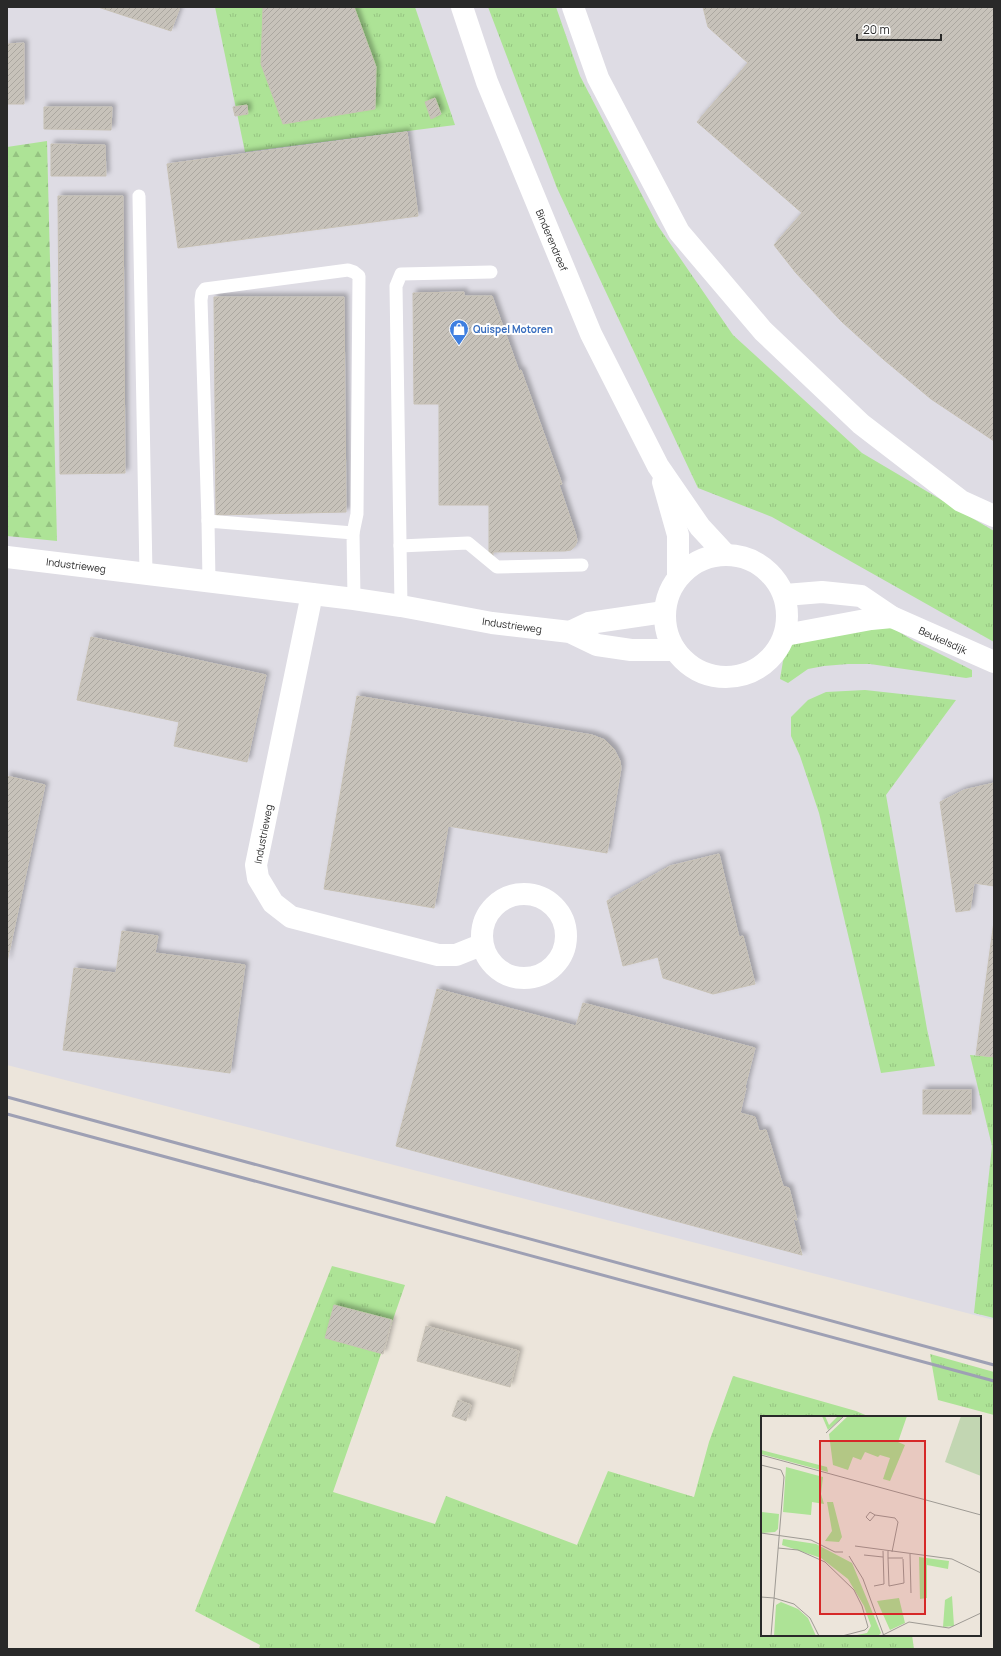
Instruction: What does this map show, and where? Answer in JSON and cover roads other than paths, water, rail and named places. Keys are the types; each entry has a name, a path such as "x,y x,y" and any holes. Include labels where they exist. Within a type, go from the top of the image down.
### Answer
{"street":[{"name":"Binderendreef","path":"462,7 487,82 591,334 658,466 700,526 725,554"},
{"path":"573,7 598,78 679,232 762,331 861,424 961,501 994,516"},
{"name":"Binderendreef","path":"658,466 678,535 678,576"},
{"path":"725,554 744,556 761,565 776,578 785,595 788,615 785,634 779,648 770,659 749,673 724,678 705,674 688,664 675,650 666,632 664,612 668,593 678,576 692,564 707,557 725,554"},
{"name":"Industrieweg","path":"7,557 400,606 492,623 570,632 598,645 631,650 675,650"},
{"name":"Beukelsdijk","path":"785,595 822,592 861,596 892,617 994,662"},
{"name":"Industrieweg","path":"312,594 256,865 258,878 273,903 291,916 438,955 456,955 482,945"},
{"path":"570,632 589,623 664,612"},
{"name":"Beukelsdijk","path":"785,634 871,619 892,617"}],"lane":[{"path":"139,196 146,574"},
{"path":"210,582 202,293 205,289 348,270 359,276 357,514 353,533 354,600"},
{"path":"400,606 396,286 401,274 491,272"},
{"path":"208,521 353,533"},
{"path":"400,546 468,543 497,567 582,565"}],"railway":[{"path":"7,1097 994,1365"},
{"path":"7,1114 994,1381"}],"place":[{"name":"Quispel Motoren","path":"459,346"}]}
